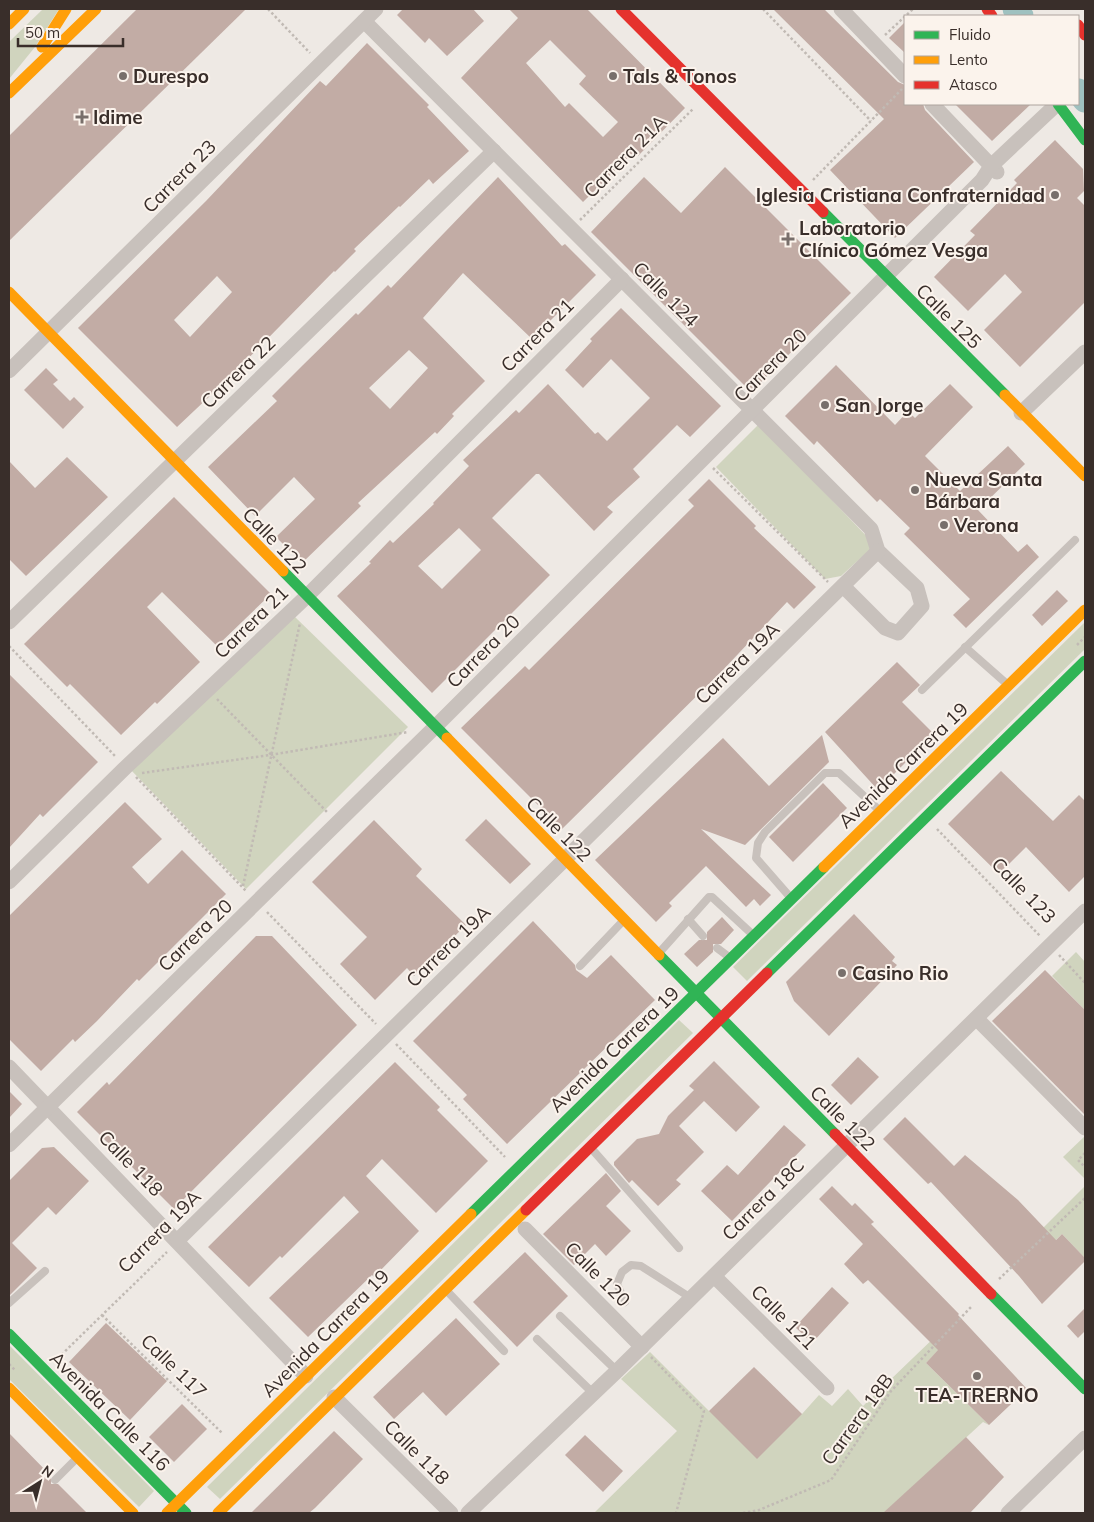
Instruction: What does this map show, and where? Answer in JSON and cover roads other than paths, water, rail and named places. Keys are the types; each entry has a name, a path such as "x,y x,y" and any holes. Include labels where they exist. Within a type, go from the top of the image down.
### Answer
{"main road":[{"path":"9,24 24,9"},
{"path":"9,89 37,54 66,9"},
{"path":"9,93 96,9"},
{"name":"Calle 125","path":"621,9 1085,476"},
{"path":"1059,106 1085,140"},
{"name":"Calle 122","path":"9,292 306,597 1085,1389"},
{"name":"Avenida Carrera 19","path":"167,1513 1085,610"},
{"path":"218,1513 334,1397 722,1020 1085,661"},
{"name":"Avenida Calle 116","path":"9,1334 186,1513"},
{"path":"9,1388 134,1513"}],"street":[{"name":"Carrera 23","path":"9,371 376,9"},
{"path":"841,9 904,75"},
{"name":"Calle 124","path":"364,21 871,529 878,551 918,588 922,606 898,633 885,628 841,589"},
{"path":"933,105 994,169"},
{"name":"Carrera 20","path":"9,1145 435,728 982,180 1059,106"},
{"name":"Carrera 22","path":"9,622 494,151"},
{"name":"Carrera 21","path":"9,882 126,767 209,691 306,597 622,279"},
{"path":"1022,413 1085,352"},
{"name":"Carrera 19A","path":"178,1240 878,551"},
{"name":"Carrera 18C","path":"468,1513 594,1394 1085,911"},
{"path":"977,1019 1085,1128"},
{"name":"Calle 118","path":"9,1067 178,1240 306,1376"},
{"name":"Calle 120","path":"525,1229 642,1347"},
{"name":"Calle 121","path":"714,1276 827,1388"},
{"name":"Calle 118","path":"334,1397 451,1513"},
{"path":"1008,1513 1085,1438"}],"lane":[{"path":"922,690 1076,540"},
{"path":"965,647 1009,685"},
{"path":"791,899 756,858 758,843 765,832 825,773 839,773 881,811"},
{"path":"658,955 709,897 712,897 754,936"},
{"path":"688,919 703,936"},
{"path":"580,966 624,920"},
{"path":"717,948 731,959"},
{"path":"591,1148 679,1248"},
{"path":"625,1302 617,1284 622,1272 631,1265 641,1266 665,1284 691,1298"},
{"path":"9,1303 45,1271"},
{"path":"445,1289 504,1351"},
{"path":"560,1316 617,1371"},
{"path":"537,1339 594,1394"},
{"path":"55,1480 77,1457"}],"waterway":[{"path":"1015,9 1020,15"},
{"path":"1079,92 1085,100"}],"place":[{"name":"Durespo","path":"123,76"},
{"name":"Tals & Tonos","path":"613,76"},
{"name":"Idime","path":"82,117"},
{"name":"Iglesia Cristiana Confraternidad","path":"1055,195"},
{"name":"Laboratorio Clínico Gómez Vesga","path":"788,239"},
{"name":"San Jorge","path":"825,405"},
{"name":"Nueva Santa Bárbara","path":"915,490"},
{"name":"Verona","path":"944,525"},
{"name":"Casino Rio","path":"842,973"},
{"name":"TEA-TRERNO","path":"977,1376"}]}
